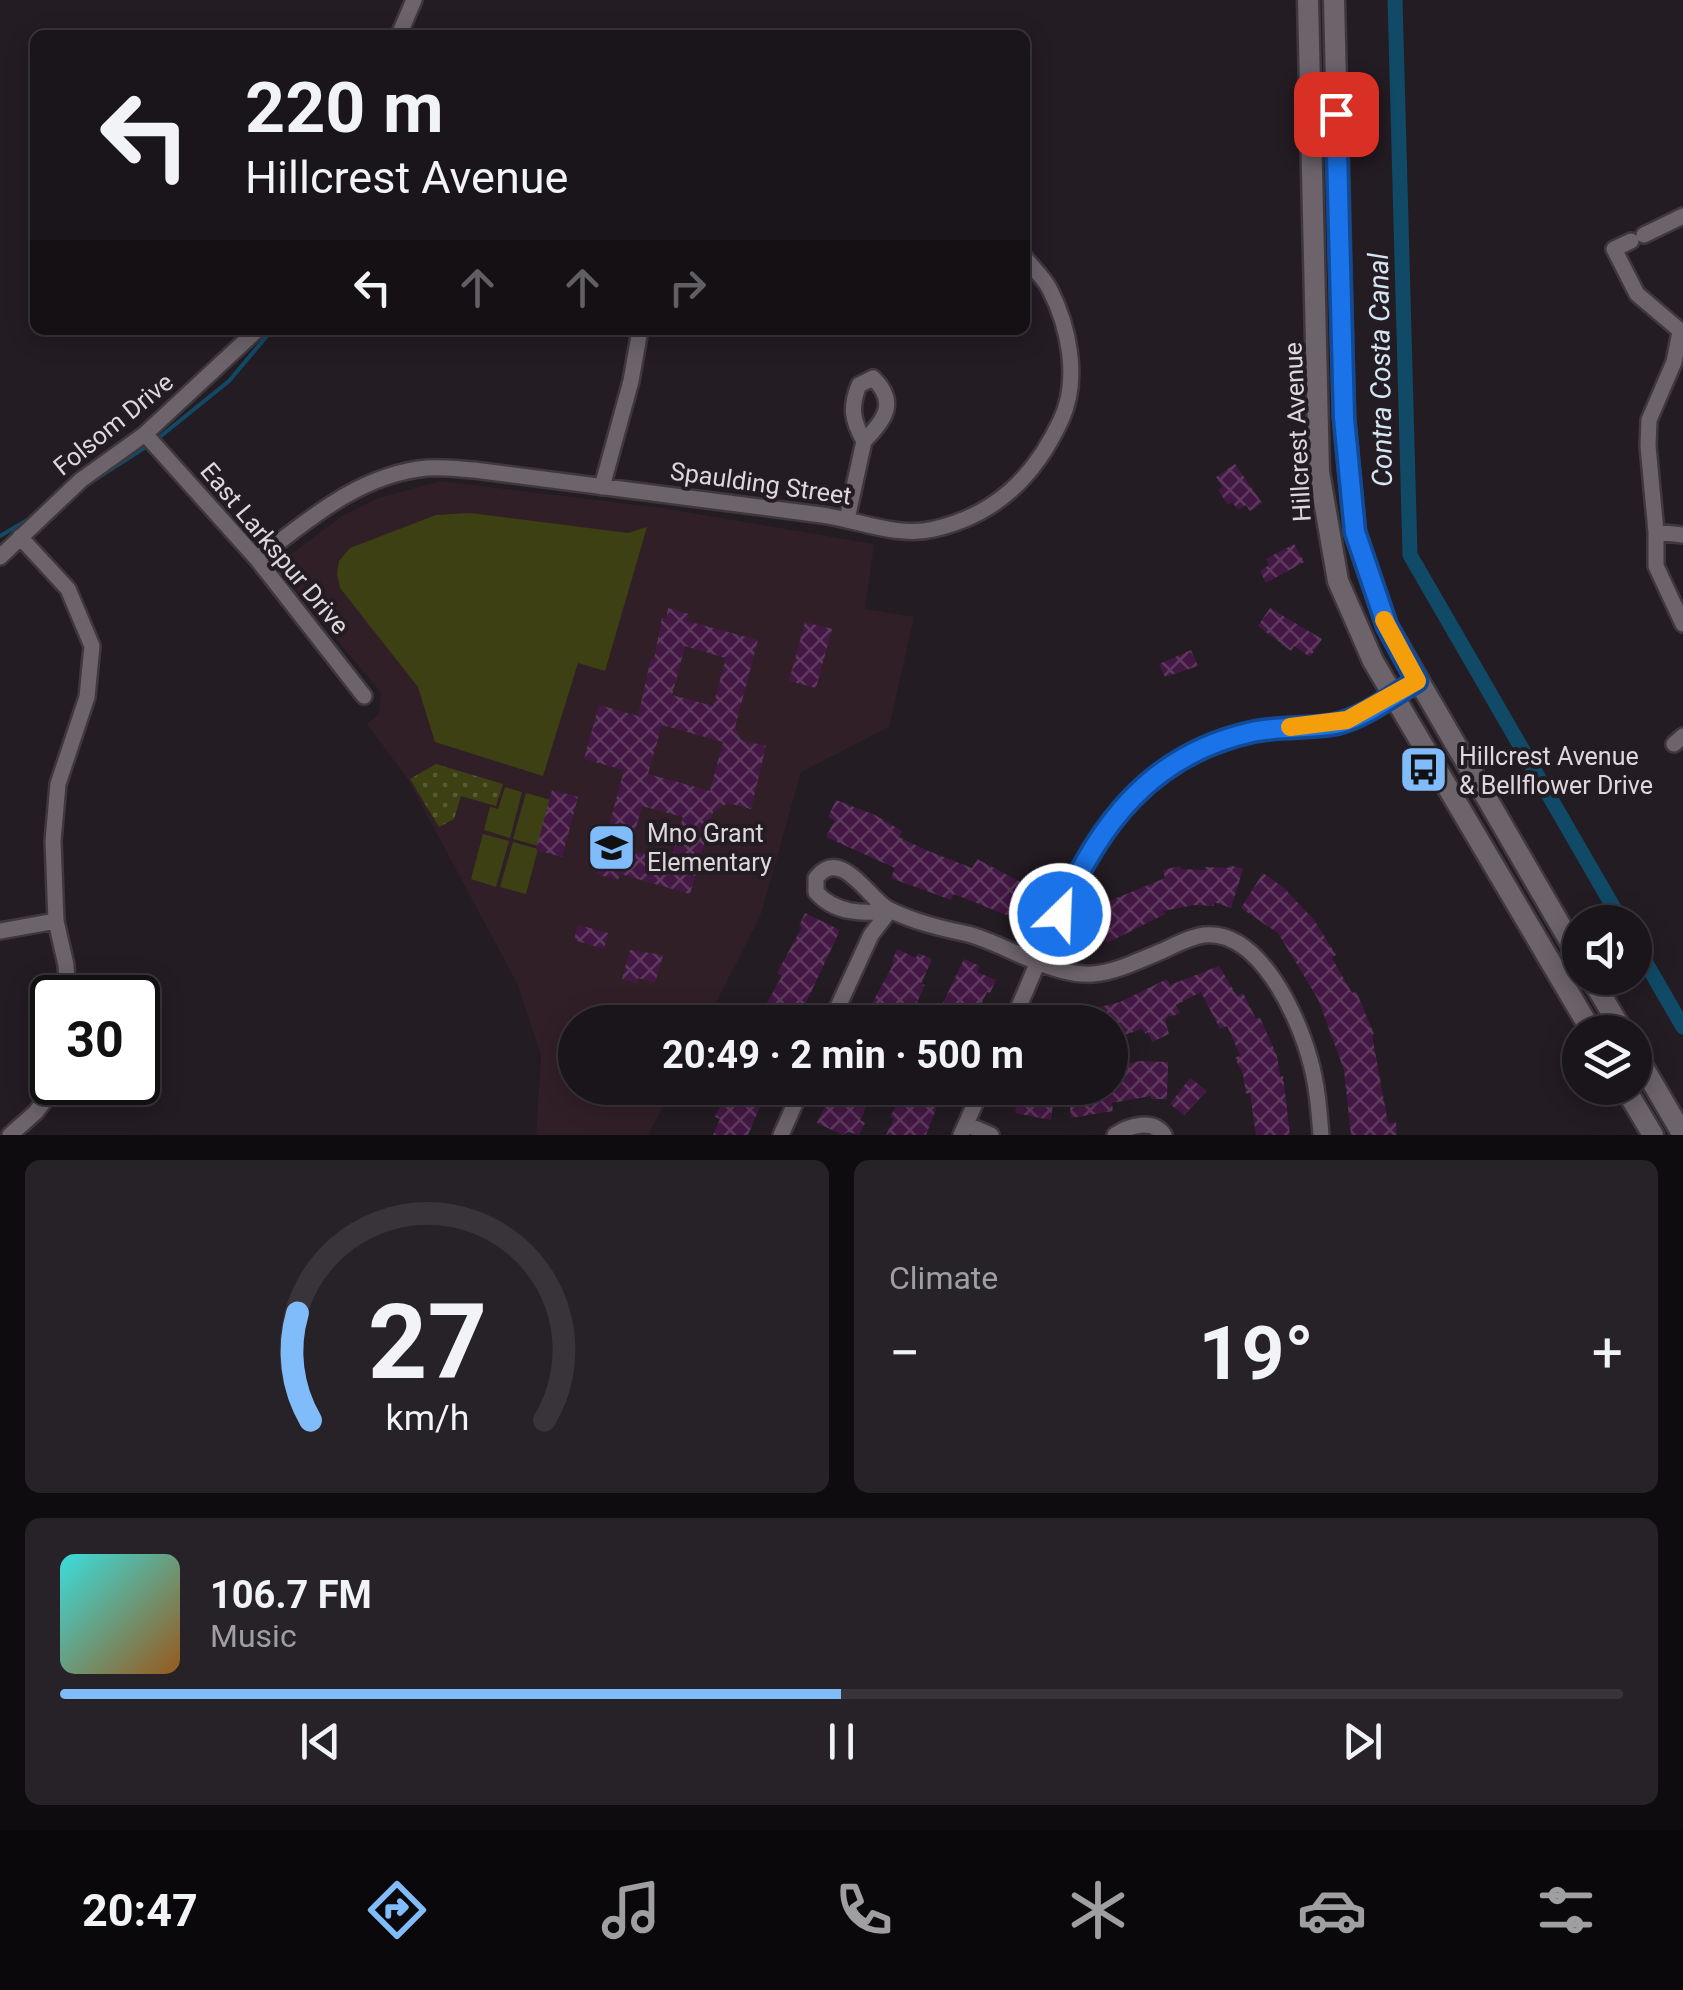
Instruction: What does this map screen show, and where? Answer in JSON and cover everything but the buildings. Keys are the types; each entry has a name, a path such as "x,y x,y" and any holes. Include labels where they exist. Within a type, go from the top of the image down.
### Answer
{"main road":[{"name":"Hillcrest Avenue","path":"1308,0 1322,499 1344,602 1393,696 1582,1015"},
{"name":"Hillcrest Avenue","path":"1334,0 1344,418 1355,532 1387,626 1562,928"},
{"path":"1652,1082 1683,1135"},
{"path":"1635,1105 1653,1135"}],"street":[{"path":"401,30 414,0"},
{"path":"1683,216 1614,249 1636,294 1682,332 1674,362 1649,420 1648,446 1656,566 1683,624"},
{"name":"Spaulding Street","path":"257,559 325,508 377,479 428,468 602,486 847,519 904,531 930,530 973,517 1011,493 1034,470 1065,412 1072,369 1063,322 1048,286 1030,264"},
{"name":"Folsom Drive","path":"0,557 82,480 145,434 252,335"},
{"path":"602,486 631,381 639,335"},
{"name":"East Larkspur Drive","path":"145,434 257,559 364,696"},
{"path":"847,519 864,441"},
{"path":"1656,532 1683,535"},
{"path":"20,537 68,589 92,646 87,697 58,784 53,841 56,921 67,975"},
{"path":"1020,1005 1093,844 1154,779 1190,756 1231,738 1278,728 1336,724 1417,681"},
{"path":"890,910 856,912 824,900 816,892 816,878 823,870 838,868 860,880 890,910 934,928 983,939 1076,975 1098,975 1198,936 1220,935 1237,941 1254,953 1272,979 1302,1038 1315,1078 1322,1135"},
{"path":"839,1005 871,935 890,910"},
{"path":"0,931 56,921"},
{"path":"10,1135 41,1105"},
{"path":"781,1135 794,1105"},
{"path":"974,1105 963,1130 991,1135"},
{"path":"1116,1135 1124,1129 1147,1125 1156,1126 1164,1135"}],"shaded area":[{"name":"Mno Grant Elementary","path":"441,481 662,508 874,544 865,609 914,617 889,727 801,772 760,917 715,1005 558,1005 558,1105 664,1105 648,1135 536,1135 541,1055 517,983 407,778 367,724 379,714 381,693 276,566 342,516 379,498"}],"green space":[{"path":"470,513 628,533 647,527 605,671 578,663 543,776 435,742 418,687 340,588 339,561 350,548 436,515"},
{"path":"436,764 503,784 496,806 461,796 454,819 439,827 410,779"},
{"path":"505,787 522,792 510,838 484,830 490,807 498,809"},
{"path":"526,793 551,800 539,846 513,839"},
{"path":"483,834 509,841 496,887 471,879"},
{"path":"513,842 538,849 526,894 500,887"}],"waterway":[{"name":"Contra Costa Canal","path":"1395,0 1410,555 1612,905"},
{"path":"156,440 229,381 268,335"},
{"path":"85,486 149,445"},
{"path":"0,536 34,516"},
{"name":"Contra Costa Canal","path":"1652,973 1683,1027"}],"slow traffic":[{"path":"1290,727 1336,724 1417,681 1384,620"}],"place":[{"name":"Hillcrest Avenue & Bellflower Drive","path":"1424,770"},
{"name":"Mno Grant Elementary","path":"612,847"}],"route":[{"path":"1060,914 1093,844 1136,794 1172,766 1242,734 1336,724 1417,681 1387,626 1355,532 1344,418 1336,114"}]}
